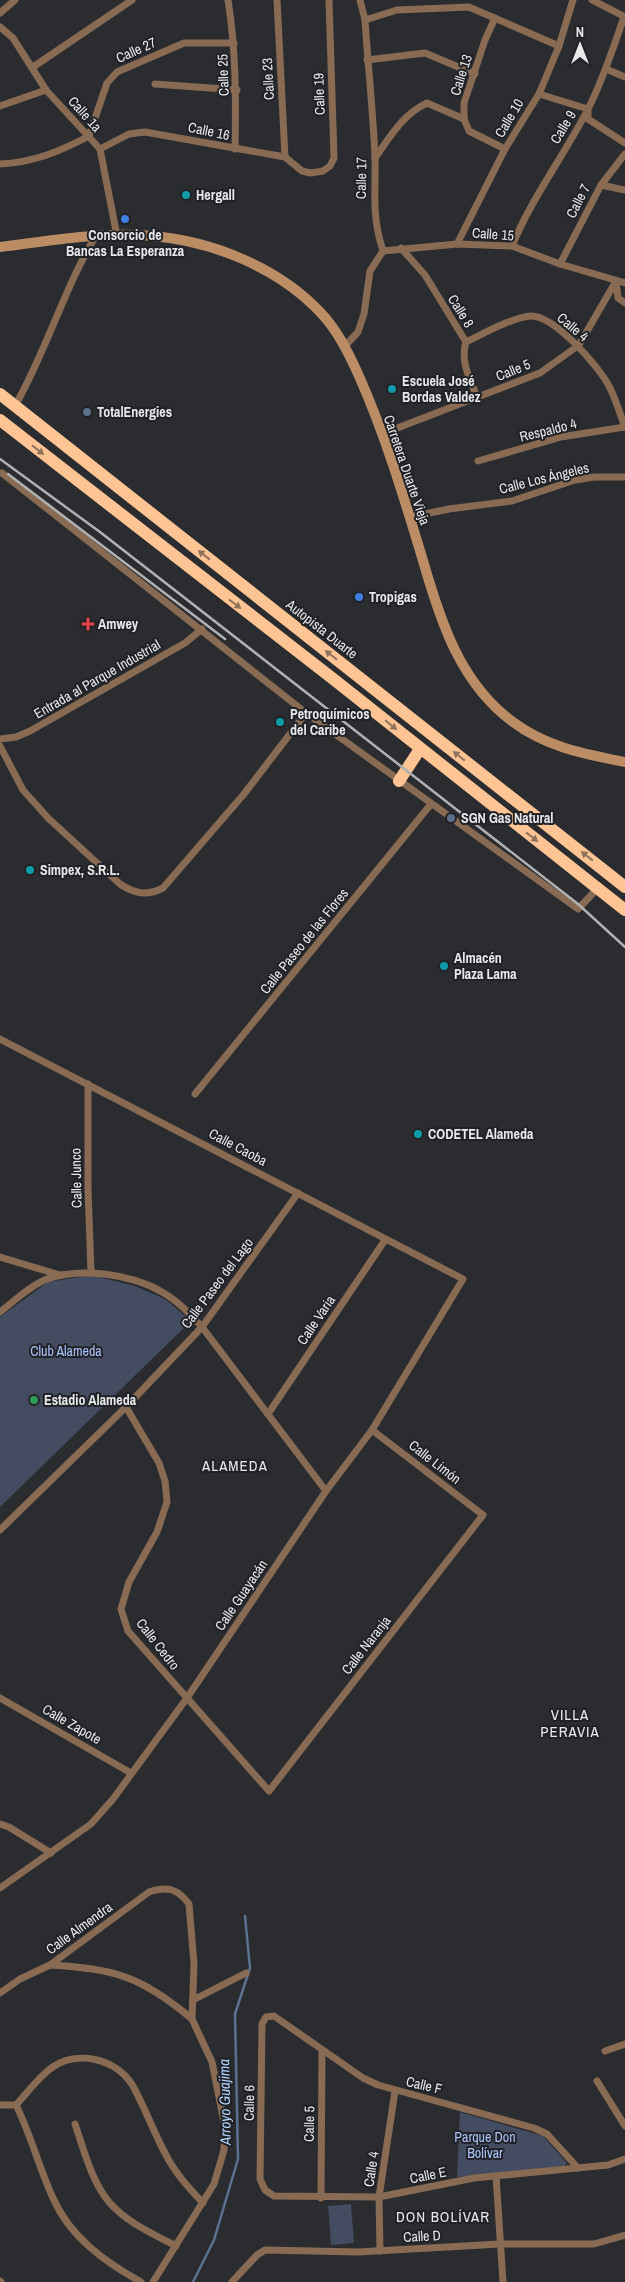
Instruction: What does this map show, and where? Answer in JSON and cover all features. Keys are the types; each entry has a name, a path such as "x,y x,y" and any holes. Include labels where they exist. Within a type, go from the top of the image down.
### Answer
{"highway":[{"name":"Autopista Duarte","path":"0,394 625,887"},
{"path":"3,423 625,910"},
{"path":"399,781 420,749"}],"main road":[{"name":"Carretera Duarte Vieja","path":"0,247 95,237 152,236 202,244 240,259 282,280 321,313 345,346 382,434 445,628 460,662 484,696 512,721 533,736 575,752 625,762"}],"street":[{"path":"0,13 15,0"},
{"path":"33,67 132,0"},
{"name":"Calle 25","path":"228,0 234,43 237,90 235,149"},
{"name":"Calle 23","path":"277,0 285,157"},
{"name":"Calle 19","path":"311,172 324,170 330,166 334,158 329,0"},
{"name":"Calle 17","path":"360,0 365,20 375,158 374,207 376,228 383,251"},
{"name":"Calle 10","path":"457,244 505,149 538,94 559,46 573,0"},
{"path":"592,0 624,17"},
{"path":"365,20 397,10 469,7 559,46"},
{"name":"Calle 9","path":"512,246 524,217 588,109 606,69 624,17"},
{"name":"Calle 13","path":"464,118 464,103 485,40 495,18"},
{"name":"Calle 1a","path":"0,27 13,38 46,90 100,149 117,236"},
{"name":"Calle 27","path":"89,136 107,83 117,72 184,43 234,43"},
{"path":"367,60 424,53 475,74"},
{"path":"606,69 625,77"},
{"path":"155,84 237,90"},
{"path":"0,106 46,90"},
{"path":"538,94 588,109 588,119 625,143"},
{"path":"375,158 401,121 418,107 427,103 464,118 469,131 505,149"},
{"name":"Calle 16","path":"100,149 129,134 158,133 285,157 302,171 311,172"},
{"path":"0,164 33,160 69,147 89,136"},
{"name":"Calle 7","path":"560,264 601,185 625,154"},
{"path":"601,185 625,190"},
{"path":"16,406 28,383 58,308 95,237"},
{"name":"Calle 15","path":"383,251 457,244 512,246 560,264 625,283"},
{"name":"Calle 8","path":"401,248 424,275 466,342 463,350 464,366 477,397"},
{"path":"345,346 358,332 364,314 370,271 383,251"},
{"path":"616,281 618,298 625,303"},
{"name":"Calle 5","path":"382,434 540,373 578,345 616,281"},
{"name":"Calle 4","path":"466,342 528,316 537,316 544,319 578,345 610,388 625,427"},
{"name":"Respaldo 4","path":"478,461 561,437 625,427"},
{"path":"2,472 306,713 578,910 597,889"},
{"name":"Calle Los Ángeles","path":"410,517 449,508 512,501 575,480 594,477 625,477"},
{"name":"Entrada al Parque Industrial","path":"0,739 16,737 30,731 185,644 202,629"},
{"path":"0,746 23,790 48,818 120,884 142,894 163,888 214,830 306,713"},
{"name":"Calle Paseo de las Flores","path":"195,1094 431,804"},
{"name":"Calle Caoba","path":"0,1039 298,1193 384,1240 463,1279"},
{"name":"Calle Junco","path":"88,1084 88,1188 91,1272"},
{"name":"Calle Paseo del Lago","path":"0,1530 126,1407 202,1327 298,1193"},
{"name":"Calle Varia","path":"268,1414 384,1240"},
{"path":"0,1257 62,1275"},
{"path":"0,1312 46,1279 62,1275 91,1272 126,1279 160,1291 183,1306 202,1327 326,1491"},
{"name":"Calle Guayacán","path":"0,1888 91,1824 114,1799 187,1698 326,1491 372,1430 463,1279"},
{"name":"Calle Cedro","path":"126,1407 159,1463 165,1481 167,1502 157,1532 129,1582 121,1609 128,1631 269,1791"},
{"name":"Calle Limón","path":"372,1430 482,1515"},
{"name":"Calle Naranja","path":"269,1791 482,1515"},
{"name":"Calle Zapote","path":"0,1698 131,1773"},
{"path":"0,1824 9,1826 51,1853"},
{"name":"Calle Almendra","path":"0,1993 20,1979 50,1965 149,1892 162,1887 174,1889 189,1904 194,1964 193,2000"},
{"path":"50,1965 94,1969 136,1980 173,2002 192,2019 212,2062 225,2127 220,2168 214,2184 153,2282"},
{"path":"192,2019 193,2000 246,1973"},
{"name":"Calle F","path":"266,2017 274,2016 363,2078 395,2091 479,2111 534,2128 547,2134 578,2168"},
{"name":"Calle 6","path":"266,2017 262,2024 260,2179 266,2190"},
{"path":"604,2051 625,2044"},
{"name":"Calle 5","path":"321,2198 322,2050"},
{"path":"0,2105 16,2105 49,2069 64,2062 83,2058 100,2060 114,2067 132,2085 166,2156 180,2177 202,2203"},
{"path":"597,2081 625,2126"},
{"name":"Calle 4","path":"380,2251 379,2197 395,2091"},
{"path":"16,2105 27,2127 53,2199 73,2231 94,2251 141,2282"},
{"path":"75,2124 96,2181 110,2202 134,2223 176,2246"},
{"name":"Calle E","path":"266,2190 274,2196 321,2198 379,2197 496,2176 608,2165 625,2159"},
{"path":"496,2176 503,2282"},
{"name":"Calle D","path":"232,2282 257,2255 265,2250 380,2251 500,2244 594,2244 625,2235"}],"green space":[{"name":"Club Alameda","path":"91,1275 135,1286 165,1299 191,1321 0,1507 0,1317 48,1282"},
{"name":"Parque Don Bolívar","path":"460,2112 543,2136 567,2163 564,2166 457,2177"},
{"path":"351,2204 354,2243 331,2245 328,2206"}],"waterway":[{"name":"Arroyo Guajima","path":"193,2282 214,2240 238,2159 235,2014 250,1968 245,1916"}],"railway":[{"path":"0,459 100,532 578,904 625,947"},
{"path":"8,474 225,639"}],"place":[{"name":"Hergall","path":"186,195"},
{"name":"Consorcio de Bancas La Esperanza","path":"125,219"},
{"name":"Escuela José Bordas Valdez","path":"392,389"},
{"name":"TotalEnergies","path":"87,412"},
{"name":"Tropigas","path":"359,597"},
{"name":"Amwey","path":"88,624"},
{"name":"Petroquímicos del Caribe","path":"280,722"},
{"name":"SGN Gas Natural","path":"451,818"},
{"name":"Simpex, S.R.L.","path":"30,870"},
{"name":"Almacén Plaza Lama","path":"444,966"},
{"name":"CODETEL Alameda","path":"418,1134"},
{"name":"Estadio Alameda","path":"34,1400"}],"district":[{"name":"ALAMEDA","path":"235,1466"},
{"name":"VILLA PERAVIA","path":"570,1724"},
{"name":"DON BOLÍVAR","path":"443,2217"}]}
